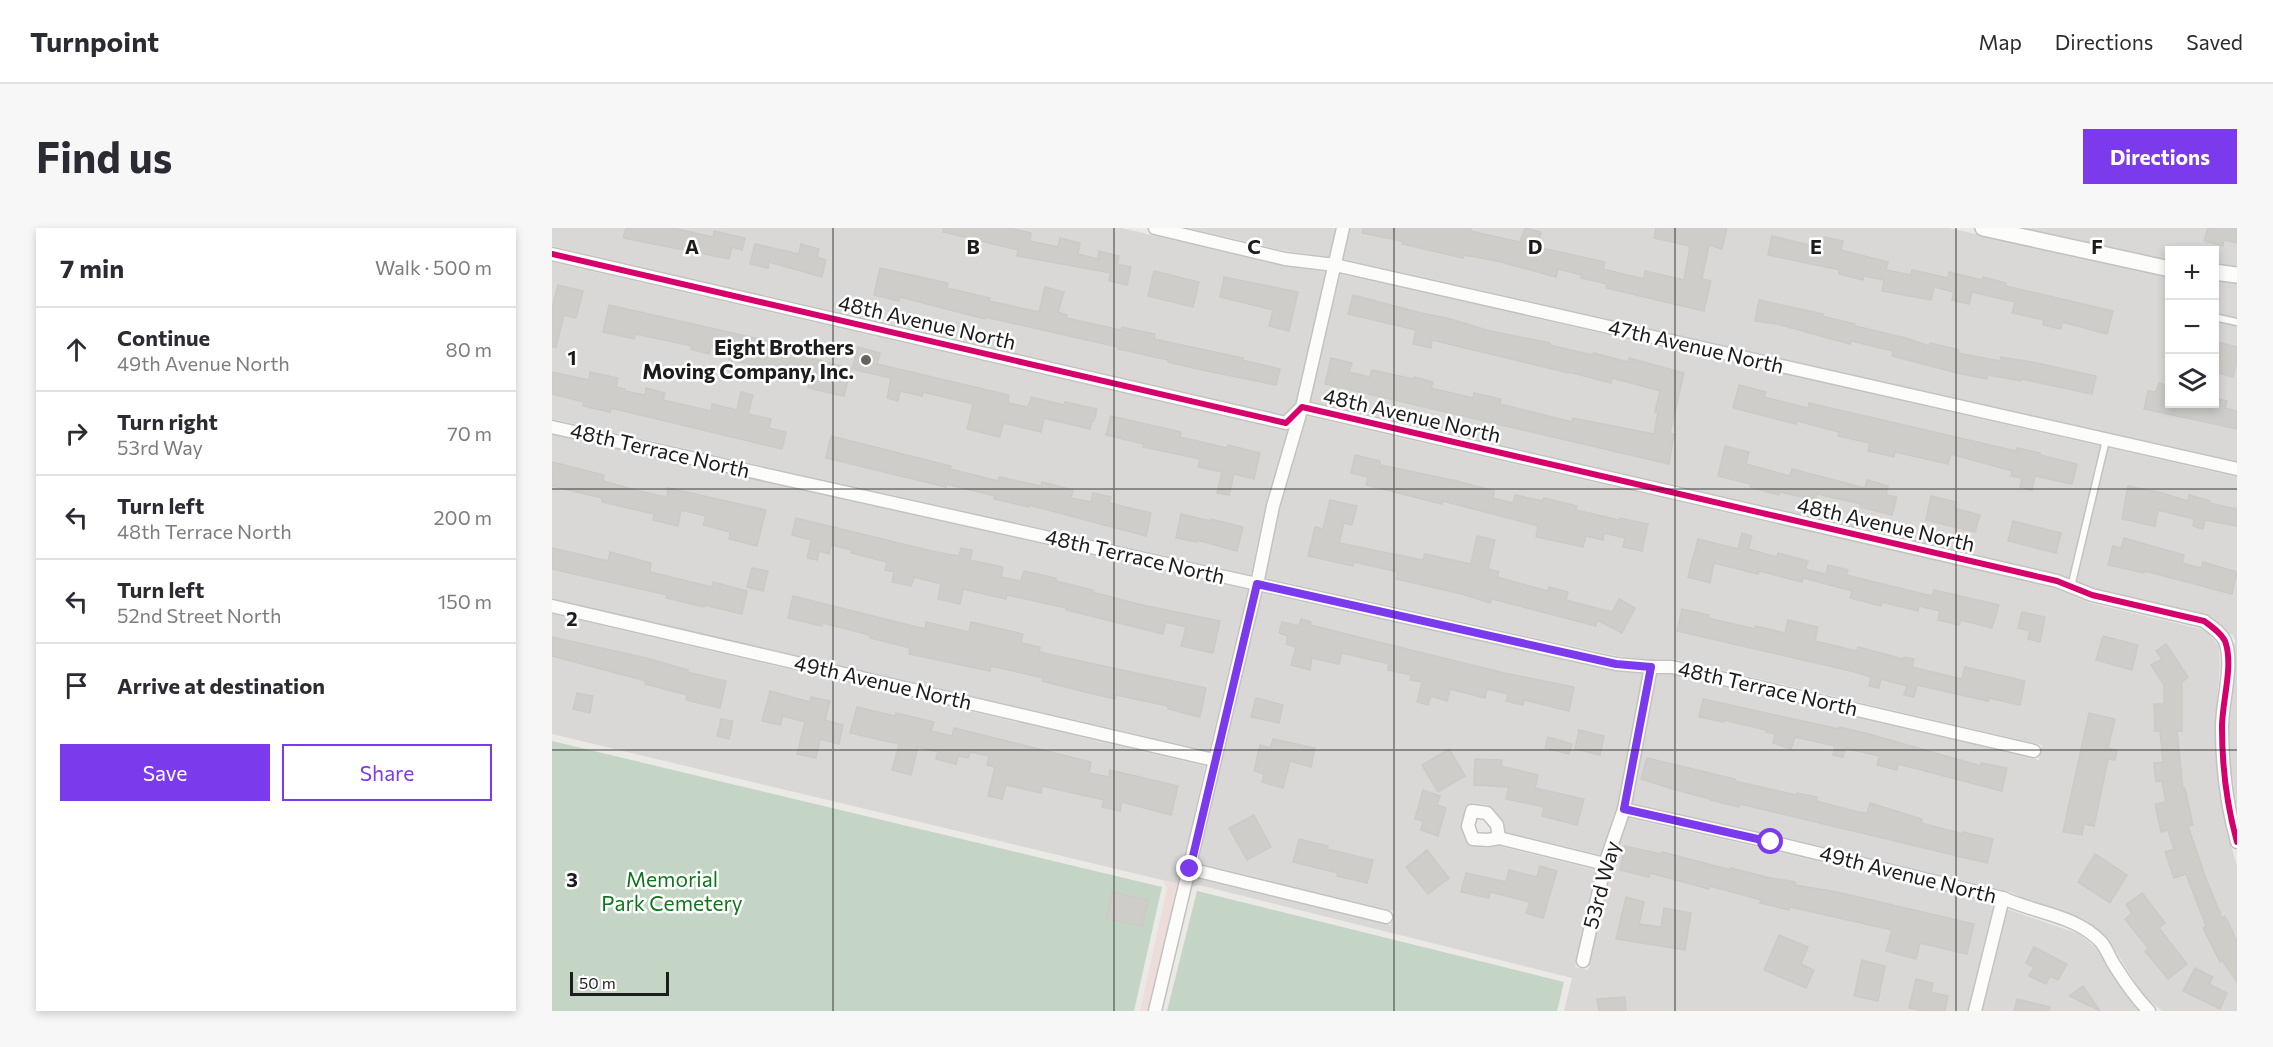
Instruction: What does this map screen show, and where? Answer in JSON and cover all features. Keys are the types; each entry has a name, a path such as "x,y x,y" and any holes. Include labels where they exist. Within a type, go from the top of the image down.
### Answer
{"street":[{"name":"47th Avenue North","path":"1155,228 1285,259 1335,265 2237,470"},
{"path":"1155,1011 1257,584 1273,506 1302,407 1343,228"},
{"path":"1983,228 2165,268"},
{"name":"48th Avenue North","path":"552,254 1286,423 1302,407 2056,581 2092,595 2204,621 2213,627 2226,642 2227,665 2222,726 2223,761 2237,842"},
{"path":"2219,273 2237,275"},
{"name":"48th Terrace North","path":"552,426 1616,664 1672,667 2034,751"},
{"name":"49th Avenue North","path":"552,606 1214,760"},
{"name":"53rd Way","path":"1583,961 1605,864 1624,809 1651,667"},
{"name":"49th Avenue North","path":"1624,809 2003,898 2023,908 2056,916 2083,927 2101,943 2139,1001 2149,1011"},
{"path":"1500,838 1605,864"},
{"path":"1190,869 1386,917"},
{"path":"1975,1011 2003,898"}],"lane":[{"path":"2219,318 2237,322"},
{"path":"2071,587 2106,440"}],"shaded area":[{"path":"552,228 1122,228 1283,266 1326,272 1296,403 1284,415 552,246"},
{"path":"1188,228 1336,228 1330,257 1286,251"},
{"path":"1350,228 1949,228 2165,276 2165,408 2219,408 2219,280 2237,283 2237,462 1343,259"},
{"path":"2017,228 2237,228 2237,267 2219,265 2219,246 2165,246 2165,260"},
{"path":"552,262 1284,430 1288,429 1266,505 1251,575 552,419"},
{"path":"1340,274 2237,477 2237,808 2230,760 2229,725 2234,666 2233,645 2236,642 2232,634 2229,635 2218,622 2206,614 2094,588 2058,574 1310,401"},
{"path":"1306,416 2054,588 2090,603 2201,629 2208,633 2219,646 2220,666 2215,725 2216,762 2230,842 2237,866 2237,1011 2162,1011 2144,996 2106,936 2086,920 2026,900 2011,892 1632,803 1657,675 1671,674 2039,760 2042,745 1674,659 1652,660 1618,656 1265,578 1279,508"},
{"path":"552,434 1248,590 1209,751 552,599"},
{"path":"1261,593 1614,671 1643,674 1618,808 1601,855 1505,832 1502,820 1488,805 1473,803 1466,809 1461,824 1467,842 1472,846 1487,848 1499,846 1596,870 1575,967 1588,970 1611,866 1628,818 1995,904 1968,1011 1564,1011 1572,978 1199,885 1192,887 1195,878 1391,925 1394,911 1198,863"},
{"path":"552,614 1205,766 1179,884 552,734"},
{"path":"1163,880 1179,884 1148,1011 1140,1011 1167,888"},
{"path":"2007,909 2079,934 2096,948 2139,1011 1982,1011"}],"green space":[{"name":"Memorial Park Cemetery","path":"552,741 1162,887 1134,1011 552,1011"},
{"path":"1197,891 1564,982 1557,1011 1167,1011"}],"building":[{"path":"626,228 673,228 713,237 714,231 745,238 742,250 732,247 729,259 623,238"},
{"path":"943,228 1009,228 1031,233 1030,241 1058,247 1060,238 1080,243 1078,254 1098,259 1099,251 1119,256 1117,264 1131,267 1127,285 1109,281 1111,273 1017,256 1018,250 943,232"},
{"path":"1363,228 1471,228 1470,231 1520,242 1525,228 1541,232 1538,247 1605,262 1603,269 1644,279 1645,271 1684,280 1690,246 1654,238 1656,228 1727,228 1722,249 1709,245 1702,279 1711,281 1704,311 1606,288 1607,284 1581,278 1582,275 1558,269 1556,277 1497,261 1464,255 1463,258 1402,244 1402,241 1362,233"},
{"path":"2208,228 2237,228 2237,243 2224,240 2223,246 2204,241"},
{"path":"1772,236 1822,248 1824,237 1843,241 1841,250 1888,262 1886,270 1911,275 1912,270 1948,278 1949,272 1982,280 1983,277 2006,283 2006,286 2113,311 2107,334 2062,322 2061,329 2043,325 2044,320 2012,313 2015,302 1972,292 1969,304 1952,300 1954,292 1934,287 1931,300 1882,291 1884,280 1864,276 1863,280 1839,274 1840,270 1768,255"},
{"path":"755,244 799,254 801,244 819,249 817,257 826,260 822,277 769,262 768,268 750,264"},
{"path":"880,268 948,283 947,288 990,298 989,301 1039,312 1045,287 1064,292 1058,312 1067,315 1066,318 1121,330 1122,327 1155,334 1154,339 1243,358 1242,360 1280,369 1276,385 1193,368 1118,349 1118,347 985,317 985,319 900,297 899,301 874,295"},
{"path":"1154,271 1199,282 1193,307 1148,296"},
{"path":"1224,277 1298,292 1289,331 1269,326 1273,310 1220,297"},
{"path":"558,285 583,291 576,318 564,315 556,347 552,347 552,309"},
{"path":"1353,295 1490,331 1550,343 1549,345 1628,362 1629,358 1684,373 1670,433 1674,434 1669,464 1325,384 1331,358 1352,363 1349,372 1370,377 1372,370 1413,379 1414,377 1433,382 1431,388 1473,398 1474,393 1501,399 1500,404 1572,422 1573,418 1654,434 1658,412 1655,412 1660,391 1612,378 1611,383 1432,340 1431,348 1413,344 1416,330 1348,314"},
{"path":"1759,300 1823,314 1822,316 1855,324 1855,326 1929,346 1930,343 1959,350 1958,353 2000,361 2001,357 2032,362 2096,376 2092,394 2022,379 2021,381 1988,375 1987,379 1957,373 1892,356 1893,351 1851,341 1850,344 1777,324 1755,321"},
{"path":"609,305 804,349 802,356 851,368 844,396 808,388 813,369 789,363 787,372 729,360 731,351 711,346 709,354 691,349 692,346 636,334 634,339 603,332"},
{"path":"2219,342 2237,347 2237,361 2233,377 2219,373"},
{"path":"858,347 880,353 877,364 1009,395 1008,403 1028,407 1031,397 1064,405 1065,402 1097,409 1094,421 1090,429 1044,418 1041,432 1003,423 1000,437 967,429 973,404 923,392 922,396 900,391 898,401 887,398 891,378 852,369"},
{"path":"552,372 589,380 590,372 618,378 616,387 625,389 625,391 645,395 646,388 665,393 663,400 711,411 712,404 737,410 741,392 753,395 748,414 771,419 769,428 786,432 782,449 611,408 610,412 583,406 584,402 552,394"},
{"path":"2159,383 2165,385 2165,408 2219,408 2219,399 2227,401 2225,408 2237,411 2237,429 2144,409 2148,391 2156,392"},
{"path":"1739,385 1766,392 1764,397 1808,408 1809,403 2016,451 2017,448 2040,453 2040,455 2077,464 2072,484 2035,476 2032,490 2020,487 2022,478 2011,476 2012,471 1951,454 1948,464 1895,452 1894,457 1868,451 1870,443 1838,436 1839,432 1733,408"},
{"path":"1111,416 1181,432 1180,437 1260,453 1254,479 1234,474 1229,495 1217,493 1222,472 1198,467 1200,459 1143,447 1144,444 1106,435"},
{"path":"831,436 951,466 950,469 998,481 999,477 1041,486 1042,482 1073,490 1071,498 1091,502 1093,493 1111,497 1109,503 1151,513 1146,536 1029,505 1029,507 994,499 995,496 946,484 946,487 826,458"},
{"path":"1725,446 1749,452 1746,464 1790,476 1792,469 1865,488 1867,480 1888,486 1886,495 1897,497 1892,515 1860,507 1861,504 1817,494 1815,500 1780,492 1779,495 1750,487 1751,484 1718,476"},
{"path":"1355,455 1380,461 1380,465 1494,491 1493,498 1513,503 1515,495 1543,501 1544,498 1577,506 1576,510 1648,524 1642,551 1623,547 1625,538 1604,533 1603,540 1586,536 1583,547 1536,537 1538,526 1443,501 1442,504 1366,485 1368,477 1351,473"},
{"path":"552,462 604,475 603,481 643,492 667,497 668,488 766,510 757,546 729,539 730,532 703,525 706,516 681,510 678,526 653,520 654,514 602,502 602,498 552,486"},
{"path":"2128,486 2188,501 2189,495 2210,501 2209,503 2237,509 2237,526 2205,520 2203,529 2193,526 2194,519 2158,510 2155,526 2122,519"},
{"path":"1931,496 1956,502 1954,508 1980,515 1975,532 1926,520"},
{"path":"1330,500 1357,506 1352,525 1344,523 1339,543 1423,560 1425,554 1471,564 1477,536 1495,540 1488,569 1499,572 1497,577 1548,591 1549,587 1568,592 1566,600 1612,612 1619,599 1635,608 1622,633 1597,620 1596,626 1492,599 1490,603 1396,579 1398,572 1354,562 1353,566 1308,556 1315,527 1323,529"},
{"path":"1181,514 1243,527 1237,551 1197,540 1197,542 1176,538"},
{"path":"796,518 936,552 959,556 961,548 972,550 970,560 1003,567 1001,577 1021,581 1024,571 1056,578 1056,581 1138,604 1220,621 1213,653 1181,646 1186,627 1166,622 1163,634 1066,610 1066,608 1007,595 1006,599 963,589 960,604 938,599 941,584 914,577 911,586 892,582 894,572 885,570 887,562 851,553 852,550 831,545 829,554 819,551 817,560 807,558 811,540 792,535"},
{"path":"2013,521 2061,533 2056,553 2008,541"},
{"path":"1742,533 1752,536 1748,549 1777,557 1778,553 1808,561 1805,569 1826,574 1828,565 1848,570 1846,575 1932,596 1934,590 1999,605 1992,628 1961,620 1959,625 1938,620 1940,611 1919,606 1918,611 1882,602 1881,606 1850,598 1852,591 1803,578 1802,582 1714,563 1710,583 1688,577 1698,539 1738,549"},
{"path":"2124,538 2184,555 2182,563 2201,568 2203,562 2237,572 2232,594 2145,571 2144,573 2108,565 2113,546 2121,548"},
{"path":"552,548 608,561 610,552 651,563 650,572 712,587 713,582 747,591 742,614 666,598 667,595 552,569"},
{"path":"752,568 768,571 763,591 747,587"},
{"path":"793,596 925,629 926,622 969,632 971,622 1023,634 1021,643 1040,647 1039,652 1206,688 1200,717 1168,709 1168,706 1116,695 1115,699 991,666 990,671 909,654 910,648 870,638 870,635 822,623 822,626 788,618"},
{"path":"1682,609 1709,615 1708,618 1755,629 1755,626 1785,633 1788,620 1818,627 1815,641 1857,651 1858,647 1903,659 1904,657 1914,659 1912,667 1962,679 1965,667 2025,681 2020,705 1989,698 1988,701 1917,685 1914,697 1904,695 1907,686 1881,679 1879,688 1869,686 1871,677 1851,671 1677,631"},
{"path":"2022,612 2045,617 2040,642 2028,639 2030,631 2018,628"},
{"path":"1301,619 1311,622 1310,625 1504,673 1574,687 1569,711 1524,700 1523,705 1506,701 1508,694 1487,689 1485,698 1450,689 1447,701 1431,696 1428,705 1417,702 1422,682 1410,680 1411,675 1388,670 1389,664 1342,653 1339,664 1312,658 1310,670 1291,665 1296,647 1286,644 1288,636 1279,633 1282,622 1299,626"},
{"path":"2103,636 2138,645 2132,670 2096,660"},
{"path":"552,637 646,658 688,670 687,672 726,681 720,708 686,700 687,695 645,684 646,681 552,656"},
{"path":"2166,644 2188,677 2182,682 2182,731 2177,731 2183,789 2185,788 2193,825 2188,826 2222,918 2225,916 2237,941 2237,982 2222,960 2220,962 2203,928 2206,926 2186,874 2174,878 2165,852 2174,849 2168,830 2161,832 2155,804 2166,802 2162,781 2156,782 2154,763 2163,762 2160,731 2155,731 2154,704 2164,704 2164,685 2151,665 2162,659 2156,651"},
{"path":"770,691 810,702 811,697 830,701 825,720 843,725 839,744 820,739 816,758 797,754 805,722 783,716 780,725 762,721"},
{"path":"577,693 593,696 590,713 573,709"},
{"path":"1256,698 1283,705 1279,723 1251,717"},
{"path":"1703,699 1869,734 1981,766 1981,763 2007,768 2002,791 1898,764 1897,770 1877,765 1879,756 1845,748 1843,757 1833,755 1835,746 1795,737 1791,749 1773,743 1775,734 1766,732 1766,730 1724,720 1724,722 1699,717"},
{"path":"857,707 934,722 931,731 952,736 954,728 1091,762 1089,773 1109,777 1110,770 1178,786 1171,815 1122,802 1120,811 1102,807 1104,800 1042,786 1041,793 1006,785 1002,799 988,796 995,767 987,765 989,756 970,752 968,758 958,756 956,764 936,759 938,752 918,747 911,775 892,770 899,744 850,733"},
{"path":"2089,713 2115,719 2108,748 2117,750 2115,760 2108,759 2094,826 2084,824 2082,835 2063,832"},
{"path":"721,719 733,721 729,739 717,736"},
{"path":"1579,730 1604,736 1600,755 1575,749"},
{"path":"1548,737 1572,744 1569,754 1545,748"},
{"path":"1273,739 1315,748 1311,767 1290,761 1283,788 1262,782 1264,774 1254,771 1260,745 1270,748"},
{"path":"1449,749 1465,776 1438,792 1422,765"},
{"path":"1647,758 1796,795 1797,793 1817,797 1816,801 1858,812 1867,813 1870,803 1922,819 1921,823 1993,839 1987,863 1740,804 1739,807 1676,790 1641,779"},
{"path":"1475,759 1502,760 1501,766 1538,775 1535,788 1584,799 1577,825 1542,816 1544,807 1506,799 1509,787 1474,785"},
{"path":"1423,790 1440,796 1437,805 1446,808 1438,836 1421,830 1423,821 1415,819"},
{"path":"1254,815 1271,847 1247,860 1229,828"},
{"path":"1299,839 1328,846 1327,849 1373,860 1367,883 1293,862"},
{"path":"1625,846 1661,854 1662,852 1731,870 1731,868 1795,882 1795,885 1837,892 1974,924 1967,954 1920,943 1916,959 1886,951 1892,930 1790,907 1789,910 1760,903 1761,900 1710,886 1709,889 1650,873 1649,877 1620,870"},
{"path":"1427,850 1449,878 1428,894 1406,867"},
{"path":"2095,854 2127,875 2110,903 2078,882"},
{"path":"1540,866 1557,871 1543,918 1526,913 1530,902 1490,892 1489,898 1461,892 1466,873 1506,882 1509,870 1537,877"},
{"path":"1112,892 1148,900 1142,926 1106,919"},
{"path":"2142,893 2165,923 2159,928 2187,964 2168,979 2145,951 2148,948 2125,919 2132,913 2126,905"},
{"path":"1626,897 1644,902 1639,924 1661,927 1664,908 1691,913 1685,950 1616,939"},
{"path":"1779,935 1808,947 1801,964 1814,970 1806,988 1764,970"},
{"path":"2034,947 2067,964 2058,980 2050,976 2046,984 2029,976 2034,967 2026,963"},
{"path":"1862,960 1885,966 1878,1001 1854,996"},
{"path":"2195,968 2213,977 2209,984 2227,993 2220,1009 2183,991"},
{"path":"1916,979 1933,983 1931,992 1948,996 1945,1011 1923,1011 1909,1008"},
{"path":"2083,986 2100,1011 2069,996"},
{"path":"1625,997 1626,1011 1599,1011 1597,999"},
{"path":"2017,999 2050,1007 2049,1011 2014,1011"}],"cycle path":[{"path":"552,254 1286,423 1302,407 2057,581 2092,595 2204,621 2223,637 2228,653 2228,674 2222,717 2223,756 2228,800 2237,842"}],"place":[{"name":"Eight Brothers Moving Company, Inc.","path":"866,360"}],"route":[{"path":"1190,869 1257,584 1616,664 1651,667 1624,809 1771,842"}]}
